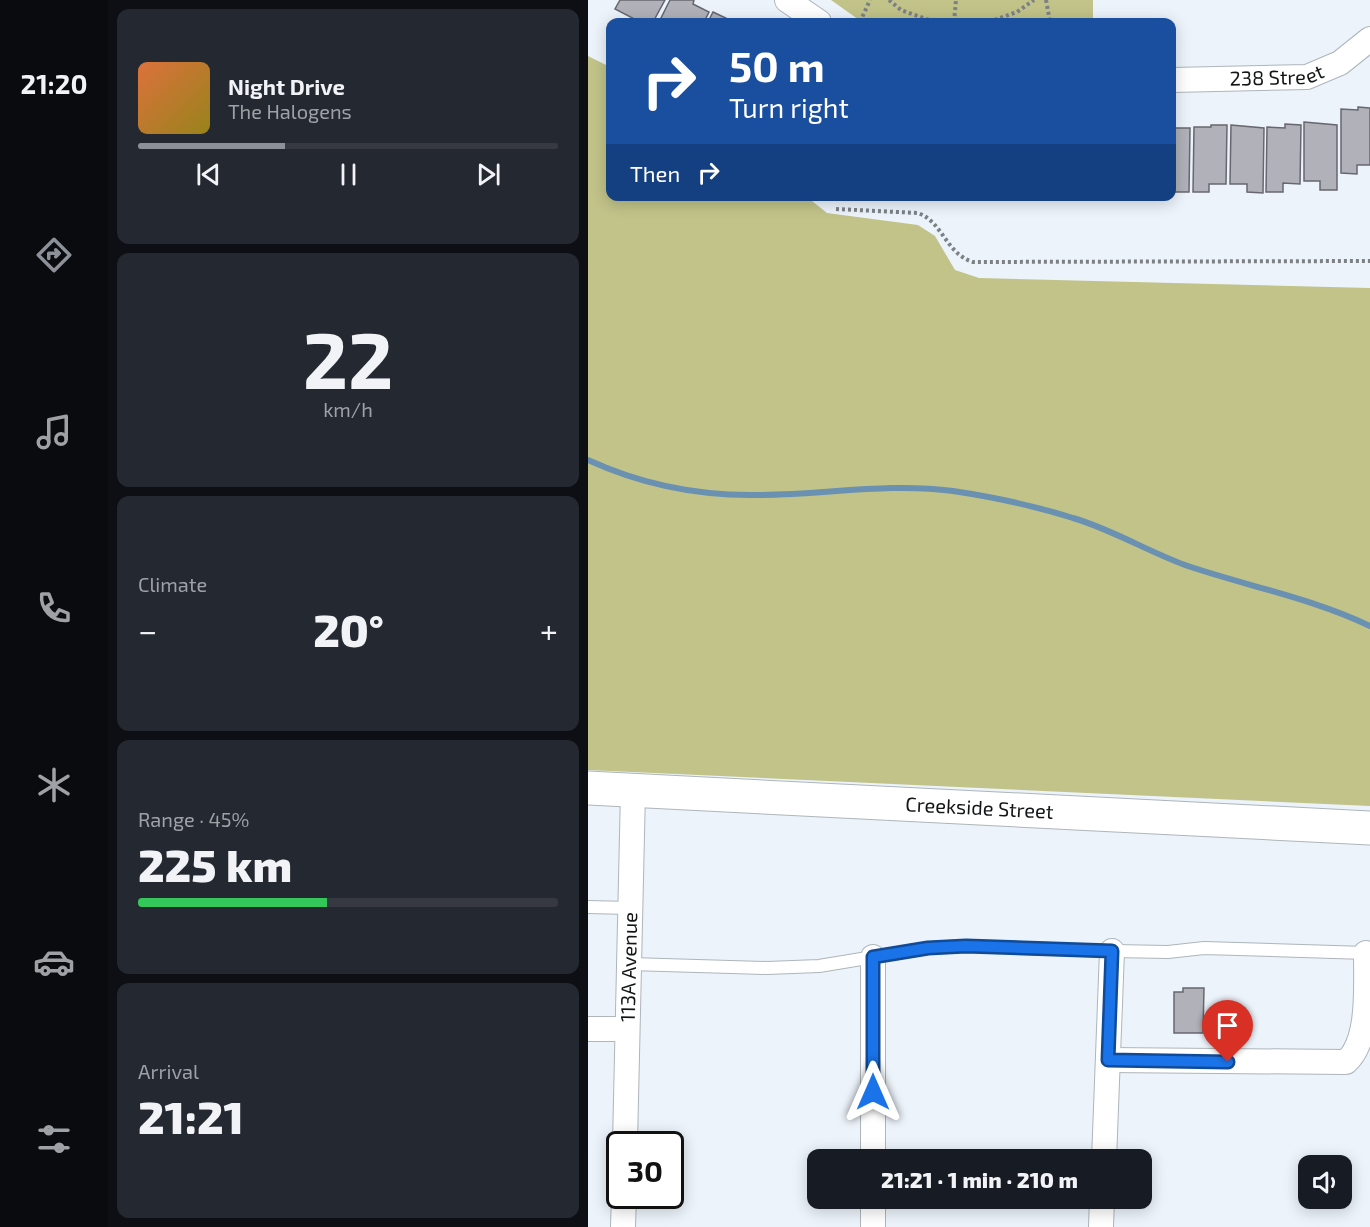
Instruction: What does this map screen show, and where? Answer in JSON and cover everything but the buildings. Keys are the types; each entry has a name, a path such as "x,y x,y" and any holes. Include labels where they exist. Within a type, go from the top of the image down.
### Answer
{"street":[{"path":"790,1 813,18"},
{"name":"238 Street","path":"1176,80 1306,77 1340,63 1370,39"},
{"name":"Creekside Street","path":"588,788 1370,828"},
{"name":"113A Avenue","path":"625,1131 633,790"},
{"path":"1104,1149 1112,951"},
{"path":"1108,1060 1324,1064 1346,1062 1357,1055 1363,1044 1366,1029 1366,953"},
{"path":"873,957 873,1149"},
{"path":"588,1029 627,1029"},
{"path":"623,1227 624,1209"},
{"path":"873,1209 873,1227"},
{"path":"1101,1227 1102,1209"}],"lane":[{"path":"588,908 630,908"},
{"path":"630,964 819,966 928,948 966,946 1168,952 1204,948 1366,953"}],"path":[{"path":"862,18 870,0"},
{"path":"890,0 901,10 924,18"},
{"path":"954,18 956,0"},
{"path":"1000,18 1017,12 1034,0"},
{"path":"1046,0 1049,18"},
{"path":"836,209 918,213 928,216 954,253 962,259 973,262 1370,261"}],"green space":[{"path":"831,0 1093,0 1093,18 856,18"},
{"path":"588,56 606,65 606,201 812,201 827,213 918,225 935,236 955,270 979,278 1370,288 1370,806 588,770"}],"waterway":[{"path":"588,460 647,482 708,493 775,495 902,488 953,491 999,499 1087,523 1185,565 1302,600 1370,626"}],"route":[{"path":"873,1092 873,957 928,948 966,946 1112,951 1108,1060 1228,1062"}]}
